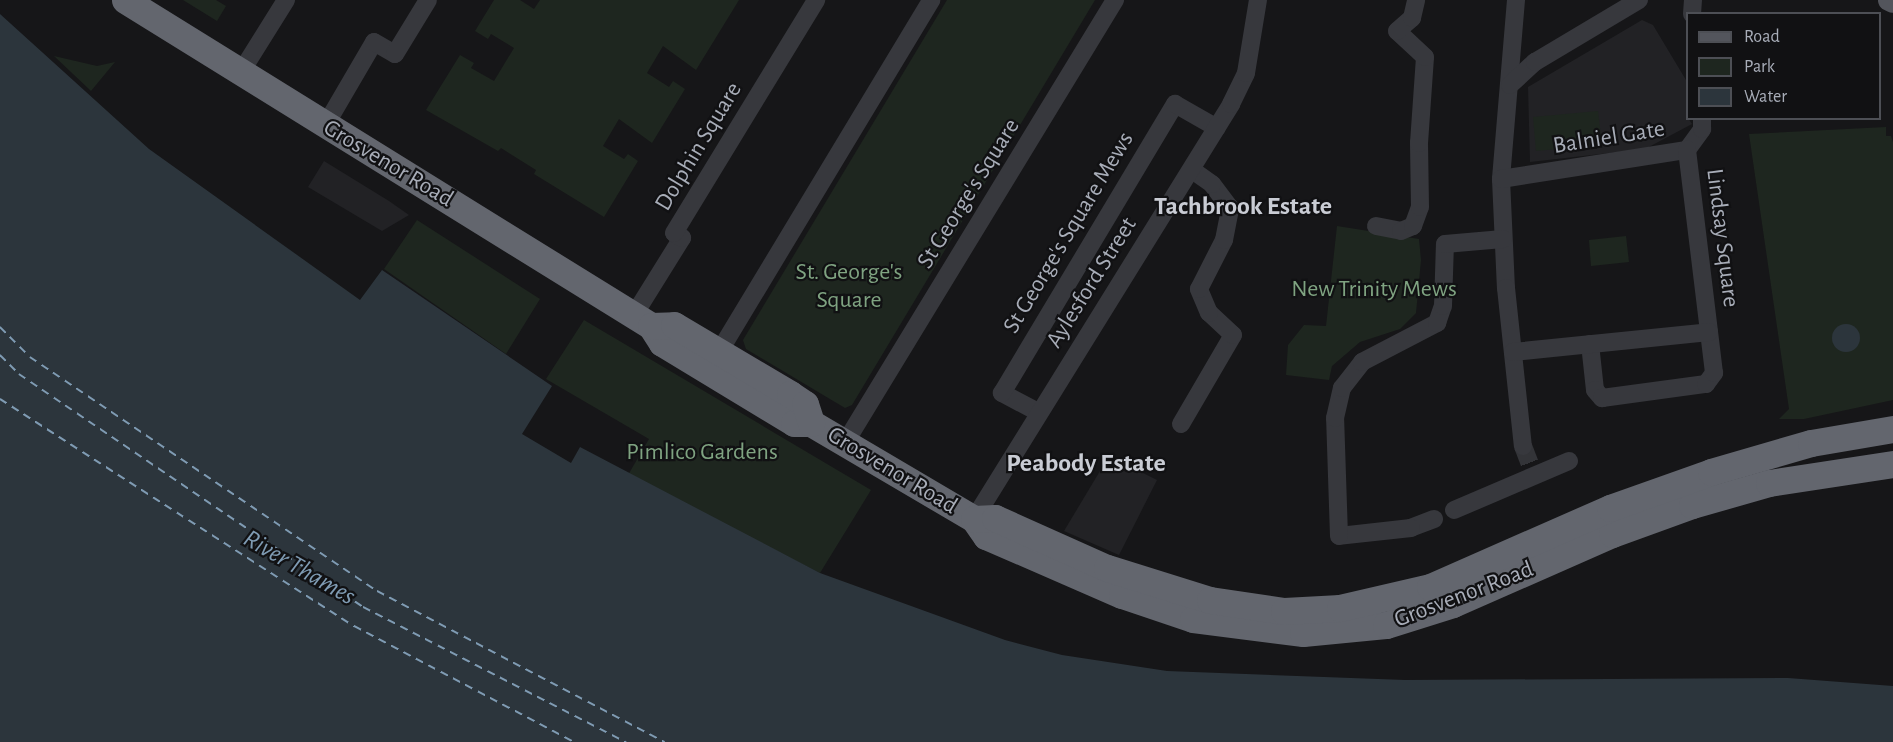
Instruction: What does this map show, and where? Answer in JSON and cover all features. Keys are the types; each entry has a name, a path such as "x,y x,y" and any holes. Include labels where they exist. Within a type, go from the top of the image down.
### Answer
{"highway":[{"name":"Grosvenor Road","path":"125,0 642,320 662,343 794,423 811,423 974,519 986,536 1163,610 1246,629 1322,633 1369,628 1437,610 1612,534 1730,493 1807,475 1893,464"},
{"name":"Grosvenor Road","path":"642,320 674,325 805,404 811,423"},
{"name":"Grosvenor Road","path":"974,519 995,518 1107,568 1210,600 1284,611 1340,608 1430,587 1610,508 1700,475 1811,443 1893,429"}],"main road":[{"path":"1889,0 1893,2"}],"street":[{"path":"241,72 286,0"},
{"path":"326,126 374,42 395,54 428,0"},
{"name":"Dolphin Square","path":"642,320 682,238 674,233 816,0"},
{"path":"719,352 931,0"},
{"name":"St George's Square","path":"845,443 1115,0"},
{"name":"Aylesford Street","path":"974,519 1038,412 1217,128 1246,73 1258,0"},
{"path":"1376,226 1407,229 1413,226 1420,207 1419,143 1425,57 1397,31 1412,18 1416,0"},
{"path":"1516,0 1502,179 1503,239 1523,446"},
{"path":"1510,85 1535,62 1639,0"},
{"name":"St George's Square Mews","path":"1038,412 1002,393 1175,104 1217,128"},
{"name":"Balniel Gate","path":"1502,179 1687,150 1702,129 1702,120"},
{"name":"Lindsay Square","path":"1590,344 1595,390 1602,398 1706,384 1714,373 1687,150"},
{"path":"1181,424 1233,335 1209,313 1199,289 1224,240 1230,208 1212,184 1192,170"},
{"path":"1434,519 1411,528 1339,536 1335,418 1342,388 1362,362 1437,323 1443,306 1445,244 1503,239"},
{"name":"Lindsay Square","path":"1513,352 1709,332"},
{"path":"1454,510 1533,470 1569,461"}],"shaded area":[{"path":"1642,20 1653,25 1686,80 1686,120 1689,120 1692,124 1645,149 1530,162 1528,87"},
{"path":"324,161 409,215 382,231 308,187"},
{"path":"1109,456 1157,480 1119,555 1064,531"}],"green space":[{"path":"183,0 216,0 226,6 217,21"},
{"path":"494,0 520,0 534,9 540,0 739,0 696,70 663,46 647,73 669,87 673,81 685,89 652,143 619,119 603,146 624,159 628,154 638,161 604,217 534,174 536,170 501,148 498,151 426,110 460,55 474,63 471,68 494,81 514,48 491,34 488,39 475,31"},
{"name":"St. George's Square","path":"947,0 1095,0 852,405 845,408 746,349 743,340"},
{"path":"54,56 97,66 115,62 91,91"},
{"path":"1598,111 1602,145 1536,151 1533,117"},
{"path":"1886,127 1886,136 1891,136 1893,142 1893,400 1804,419 1779,419 1789,409 1749,134"},
{"path":"417,220 540,299 506,354 384,269"},
{"name":"New Trinity Mews","path":"1337,226 1419,239 1421,260 1416,313 1400,329 1360,342 1332,366 1329,380 1286,375 1288,345 1304,325 1326,326"},
{"path":"1626,236 1629,262 1591,266 1589,240"},
{"name":"Pimlico Gardens","path":"584,320 871,490 820,573 628,475 649,439 546,379"}],"water":[{"name":"River Thames","path":"0,14 149,149 360,300 382,270 552,386 522,434 571,463 580,447 820,573 1005,640 1062,655 1167,671 1405,680 1788,678 1893,686 1893,742 0,742"},
{"path":"1846,324 1856,328 1860,338 1856,348 1846,352 1836,348 1832,338 1836,328"}],"ferry route":[{"path":"0,327 30,357 377,591 665,742"},
{"path":"0,355 19,374 363,607 626,742"},
{"path":"0,399 354,626 574,742"}],"tunnel":[{"path":"1523,446 1530,464"}],"district":[{"name":"Tachbrook Estate","path":"1243,207"},
{"name":"Peabody Estate","path":"1086,464"}]}
